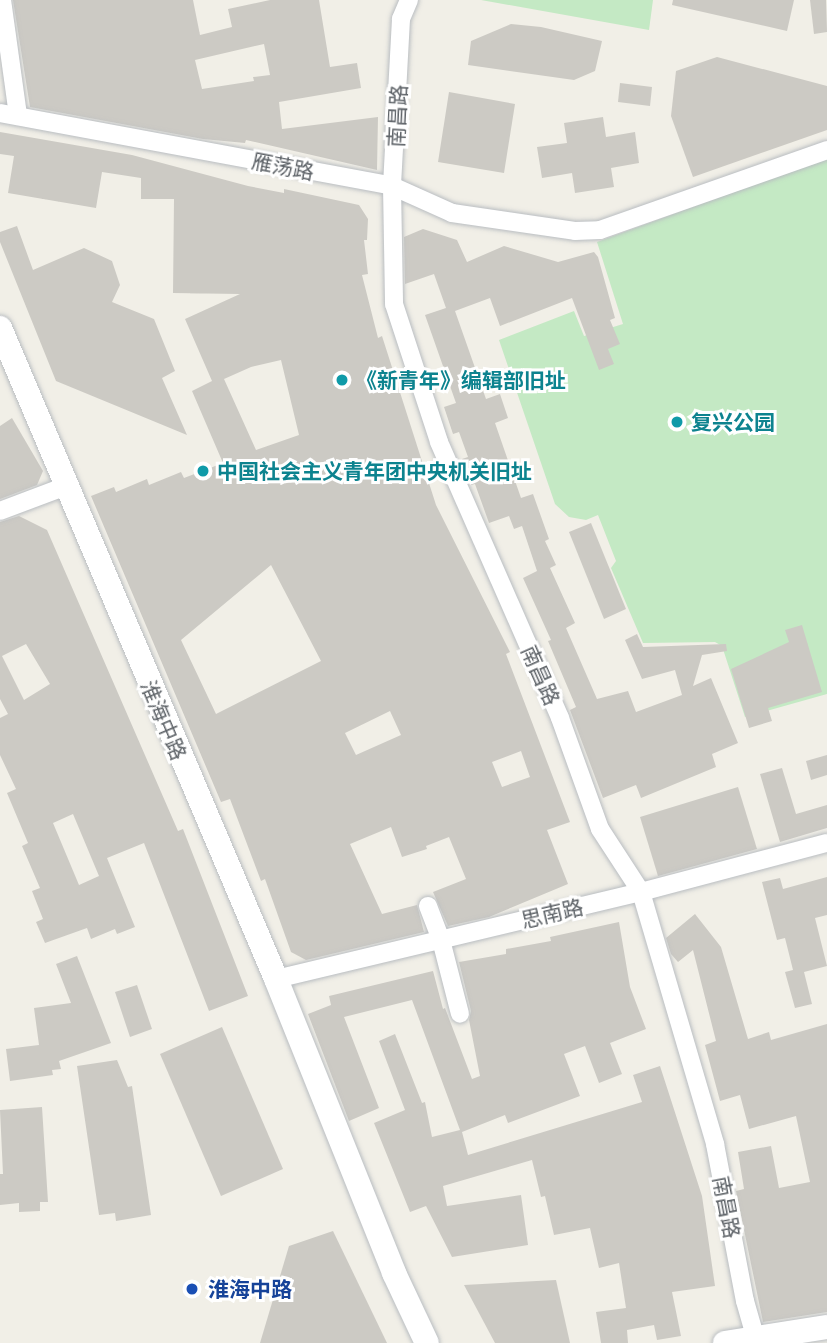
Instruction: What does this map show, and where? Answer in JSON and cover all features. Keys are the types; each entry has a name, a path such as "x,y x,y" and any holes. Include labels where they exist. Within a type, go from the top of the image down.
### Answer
{"main road":[{"name":"淮海中路","path":"0,328 276,979 389,1260 427,1343"},
{"path":"725,1343 827,1327"}],"street":[{"path":"2,0 18,116"},
{"name":"南昌路","path":"409,0 401,19 392,186 394,304 439,442 560,718 600,830 641,892 715,1144 745,1301 756,1340"},
{"name":"雁荡路","path":"0,113 392,186 452,213 562,230 600,230 827,150"},
{"path":"0,511 66,486"},
{"name":"思南路","path":"276,979 641,892 827,842"},
{"path":"428,906 441,940 460,1014"}],"green space":[{"path":"481,0 653,0 649,30"},
{"name":"复兴公园","path":"827,158 827,694 745,717 722,646 715,642 643,643 611,568 616,561 598,515 586,520 569,517 555,504 499,340 574,311 584,336 623,324 597,242"}],"building":[{"path":"13,0 193,0 200,35 232,27 228,9 270,0 319,0 330,67 357,63 361,88 279,102 282,129 378,117 377,170 246,140 245,143 203,139 30,107","holes":["264,44 270,75 253,77 254,81 202,89 195,60"]},
{"path":"673,0 794,0 787,31 672,5"},
{"path":"810,0 826,0 827,32 814,34"},
{"path":"511,24 541,27 602,41 595,71 574,80 468,65 471,41"},
{"path":"717,57 827,86 827,130 693,177 671,116 676,71"},
{"path":"620,83 652,87 650,106 618,102"},
{"path":"449,92 515,104 504,173 438,162"},
{"path":"603,117 606,137 635,132 639,163 611,168 614,187 575,193 572,173 542,178 537,147 567,143 564,123"},
{"path":"0,132 132,155 248,186 284,193 284,189 359,205 368,219 367,240 364,240 368,274 362,275 378,338 382,336 436,505 510,652 506,654 570,822 547,830 568,884 489,917 448,926 433,892 466,879 449,837 426,846 427,849 402,857 391,827 350,844 382,914 417,905 424,932 306,960 291,952 265,879 261,881 230,799 221,802 91,496 114,487 116,492 147,479 149,485 181,472 184,478 223,463 192,391 212,381 185,319 240,294 173,293 174,199 141,199 141,178 102,172 96,208 8,193 14,156 0,154","holes":["281,360 299,435 256,450 224,379 251,367","271,565 321,661 216,714 181,640","390,711 401,735 356,755 345,733","521,751 530,777 502,787 492,762"]},
{"path":"17,226 33,270 84,248 112,261 120,285 112,302 154,319 175,371 162,378 187,435 56,381 0,242 0,232"},
{"path":"423,229 457,240 467,262 504,246 558,262 594,252 598,257 615,318 610,320 620,344 608,349 614,364 599,370 572,298 500,326 490,298 455,311 486,399 500,394 508,418 495,423 521,498 533,494 549,539 545,541 556,565 550,568 575,623 566,628 597,699 628,691 636,712 682,695 675,670 642,679 625,640 637,634 643,647 726,644 727,651 702,655 693,686 711,678 738,743 712,754 716,767 641,798 636,785 603,798 570,710 576,707 548,641 551,640 523,578 537,571 522,526 514,529 509,516 489,523 475,484 471,485 462,459 468,457 459,432 453,434 444,407 456,403 425,315 446,308 434,274 405,284 404,237"},
{"path":"12,418 43,471 37,485 0,499 0,426"},
{"path":"19,516 47,530 178,831 183,829 248,996 209,1011 144,843 107,858 135,927 117,934 115,929 91,939 87,928 45,943 36,922 43,919 32,891 40,888 22,846 28,843 7,793 16,789 0,755 0,718 8,714 0,699 0,522","holes":["26,644 50,684 24,700 2,656","73,814 99,876 79,885 53,823"]},
{"path":"591,523 626,609 604,619 569,532"},
{"path":"802,625 822,692 768,708 772,721 749,728 731,669 789,642 785,630"},
{"path":"827,755 827,775 811,780 806,761"},
{"path":"782,768 796,814 827,805 827,828 780,842 760,774"},
{"path":"738,787 757,849 658,876 640,817"},
{"path":"827,877 827,915 815,918 827,966 804,972 812,1004 795,1008 785,972 793,970 785,938 777,940 762,882 780,878 783,889"},
{"path":"695,914 721,947 748,1039 769,1032 771,1040 827,1024 827,1312 763,1322 736,1191 744,1189 738,1152 771,1146 779,1188 810,1182 796,1116 749,1129 740,1095 720,1101 705,1045 716,1041 693,950 678,962 671,954 666,938"},
{"path":"619,922 630,987 646,1029 610,1043 622,1074 599,1083 585,1046 564,1054 580,1096 508,1123 505,1115 462,1132 468,1155 642,1102 633,1075 660,1066 702,1196 715,1286 672,1292 681,1336 657,1340 654,1325 627,1330 628,1343 601,1343 596,1312 626,1308 619,1263 599,1268 590,1228 554,1235 545,1196 541,1197 532,1160 443,1186 447,1206 521,1195 528,1245 452,1257 426,1206 410,1212 374,1123 405,1110 379,1041 395,1034 422,1103 425,1102 432,1137 460,1130 412,1000 344,1017 379,1108 349,1121 308,1014 331,1005 329,996 433,971 443,1009 445,1008 472,1079 480,1076 469,1020 471,1011 459,962 506,954 506,949 551,941 550,937"},
{"path":"77,956 111,1043 59,1061 61,1069 52,1070 53,1075 10,1081 6,1049 39,1045 34,1008 71,1003 56,964"},
{"path":"137,985 152,1029 130,1037 115,992"},
{"path":"222,1027 283,1169 221,1196 160,1054"},
{"path":"117,1060 128,1087 132,1086 151,1215 116,1221 115,1213 99,1215 77,1066"},
{"path":"42,1107 48,1202 40,1202 40,1211 19,1212 19,1203 0,1205 0,1174 3,1174 0,1110"},
{"path":"333,1231 387,1343 260,1343 289,1246"},
{"path":"556,1280 570,1343 495,1343 464,1285"}],"place":[{"name":"《新青年》编辑部旧址","path":"342,380"},
{"name":"复兴公园","path":"677,422"},
{"name":"中国社会主义青年团中央机关旧址","path":"203,471"},
{"name":"淮海中路","path":"192,1289"}]}
